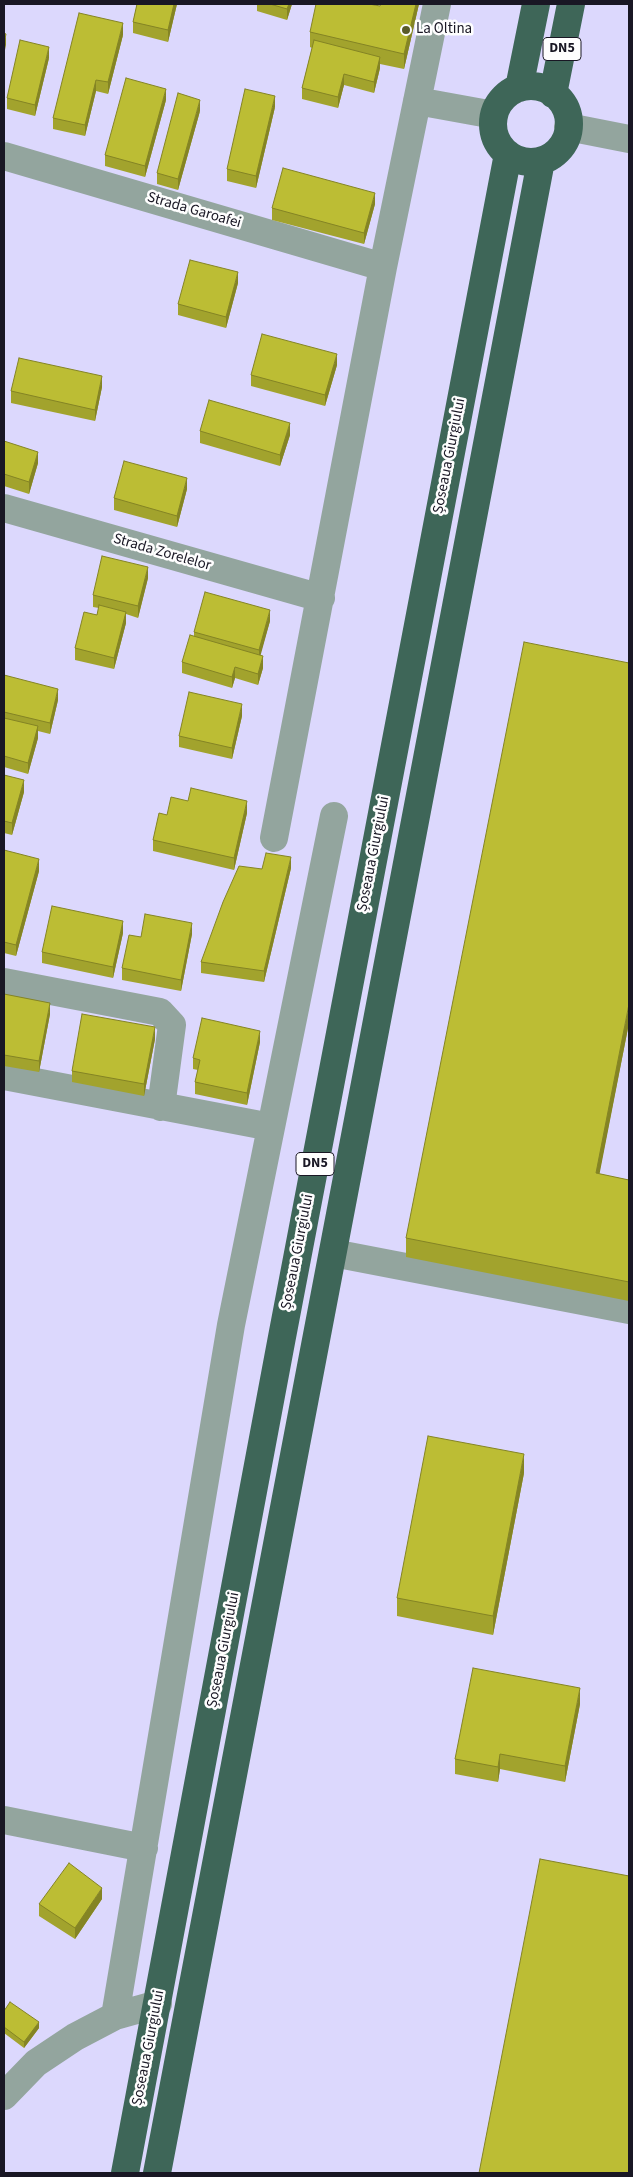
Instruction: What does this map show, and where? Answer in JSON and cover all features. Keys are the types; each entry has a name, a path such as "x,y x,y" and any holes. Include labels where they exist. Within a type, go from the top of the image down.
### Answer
{"highway":[{"name":"DN5","path":"519,88 536,4"},
{"name":"DN5","path":"553,94 571,4"},
{"path":"519,88 543,88 553,94 562,103 568,115 566,138 560,148 542,161 529,162 518,160 508,154 495,137 493,126 494,115 503,98 519,88"},
{"name":"Șoseaua Giurgiului","path":"125,2173 280,1346 508,154"},
{"name":"Șoseaua Giurgiului","path":"157,2173 542,161"}],"street":[{"path":"274,838 383,267 436,4"},
{"path":"417,101 494,115"},
{"path":"568,128 629,139"},
{"name":"Strada Garoafei","path":"4,156 383,267"},
{"name":"Strada Zorelelor","path":"4,508 321,598"},
{"path":"115,2016 231,1325 334,816"},
{"path":"4,982 138,1006 160,1012 172,1025 162,1107"},
{"path":"4,1076 271,1127"},
{"path":"333,1253 629,1310"},
{"path":"4,1820 144,1848"},
{"path":"4,2096 36,2063 75,2037 115,2016 158,2004"}],"building":[{"path":"137,4 174,4 168,30 133,22"},
{"path":"270,4 289,4 287,9"},
{"path":"316,4 369,4 380,6 381,4 416,4 404,54 310,32"},
{"path":"79,13 123,23 108,82 96,80 85,125 53,118"},
{"path":"20,40 49,47 35,105 7,98"},
{"path":"314,40 380,57 374,82 344,74 338,97 302,88"},
{"path":"126,78 166,89 145,166 105,155"},
{"path":"245,89 275,96 256,176 227,169"},
{"path":"178,93 200,100 178,179 157,173"},
{"path":"283,168 375,193 364,233 272,208"},
{"path":"190,260 238,272 226,317 178,304"},
{"path":"262,334 337,354 325,395 251,375"},
{"path":"19,358 102,376 95,410 11,391"},
{"path":"209,400 290,423 280,455 200,431"},
{"path":"4,441 38,452 29,482 4,474"},
{"path":"124,461 187,478 177,516 114,498"},
{"path":"102,556 148,567 138,606 93,595"},
{"path":"205,592 270,610 259,650 194,632"},
{"path":"99,605 126,612 114,658 75,648 84,612 97,615"},
{"path":"190,635 263,656 258,674 235,667 232,677 182,662"},
{"path":"524,642 629,663 629,1004 596,1173 629,1180 629,1282 406,1238"},
{"path":"4,675 58,689 50,723 4,712"},
{"path":"189,692 242,704 232,748 179,736"},
{"path":"4,718 38,726 28,763 4,756"},
{"path":"4,775 24,780 12,823 4,821"},
{"path":"191,788 247,801 234,858 153,840 159,813 167,815 171,797 188,801"},
{"path":"4,850 39,859 16,945 4,942"},
{"path":"266,853 291,857 264,971 201,962 223,902 239,866 262,869"},
{"path":"52,906 123,921 113,967 42,952"},
{"path":"145,914 192,923 181,980 122,968 129,935 141,937"},
{"path":"4,994 50,1003 39,1061 4,1055"},
{"path":"82,1014 155,1027 144,1084 72,1071"},
{"path":"202,1018 260,1031 247,1093 195,1082 200,1060 193,1058"},
{"path":"428,1436 524,1454 493,1616 397,1598"},
{"path":"473,1668 580,1688 565,1766 500,1754 498,1767 455,1759"},
{"path":"540,1859 629,1876 629,2173 479,2173"},
{"path":"69,1863 102,1888 75,1928 39,1904"},
{"path":"10,2002 39,2022 24,2042 4,2027 4,2011"}],"place":[{"name":"La Oltina","path":"406,30"}]}
